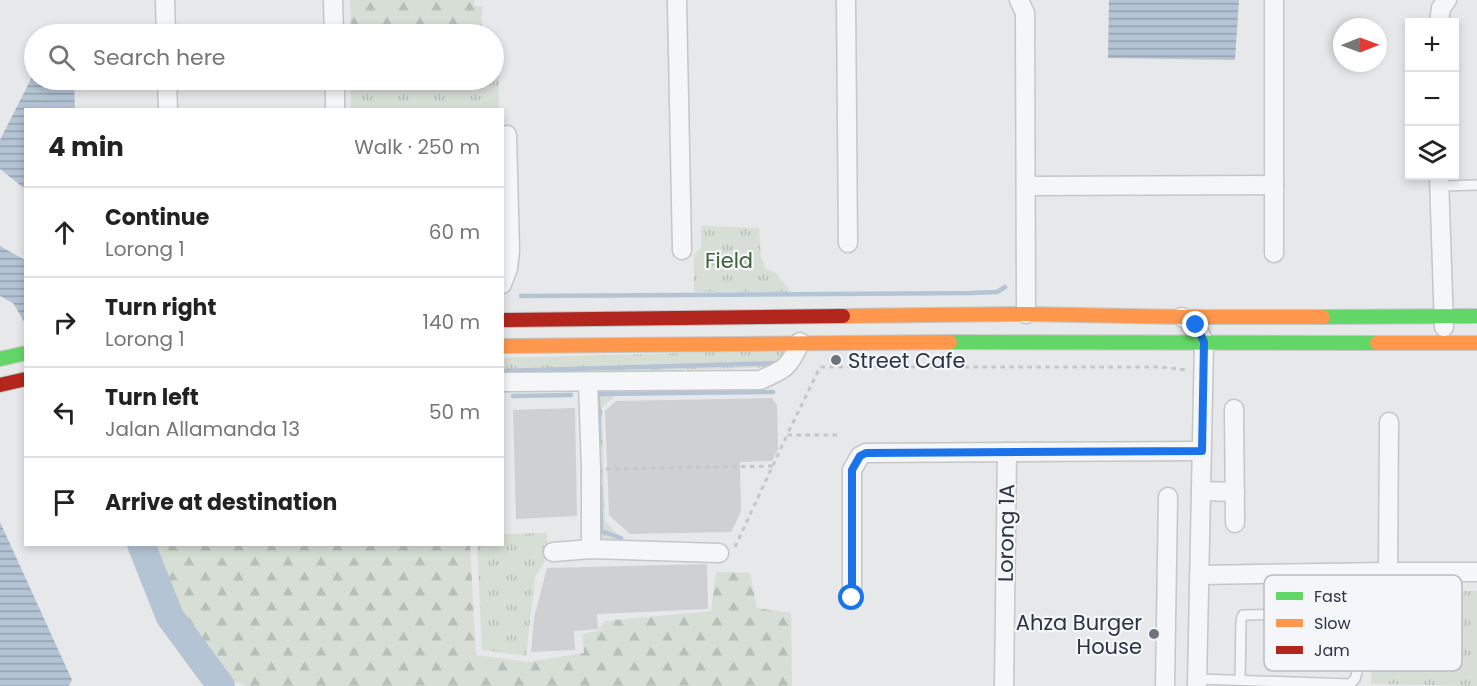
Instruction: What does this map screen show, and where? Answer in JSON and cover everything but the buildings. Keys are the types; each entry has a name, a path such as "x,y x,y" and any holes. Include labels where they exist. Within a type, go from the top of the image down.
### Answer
{"street":[{"path":"165,0 166,24"},
{"path":"333,0 334,24"},
{"path":"677,0 682,250"},
{"path":"846,0 848,243"},
{"path":"1019,0 1025,13 1026,314"},
{"path":"1274,0 1274,253"},
{"path":"1440,18 1441,8 1447,0"},
{"path":"167,90 168,108"},
{"path":"335,90 335,108"},
{"path":"504,281 510,251 507,135"},
{"path":"1439,181 1445,343"},
{"path":"1027,186 1274,185"},
{"path":"504,320 1026,314 1182,317 1477,316"},
{"path":"1182,317 1196,325 1204,342 1198,683"},
{"path":"504,346 800,342 1477,343"},
{"path":"504,382 760,380 784,369 795,355 800,342"},
{"path":"0,359 24,353"},
{"path":"0,385 24,379"},
{"path":"588,383 591,549"},
{"path":"1234,409 1235,523"},
{"path":"1388,572 1389,422"},
{"path":"852,598 852,470 860,456 866,453 1202,451"},
{"name":"Lorong 1A","path":"1004,686 1007,452"},
{"path":"1201,491 1235,492"},
{"path":"1165,686 1168,497"},
{"path":"553,552 591,549 726,553"},
{"path":"1199,575 1477,572"},
{"path":"1166,656 1198,655"}],"lane":[{"path":"1439,181 1477,185"},
{"path":"1234,682 1243,615 1264,615"},
{"path":"1198,683 1350,685 1357,671"}],"path":[{"path":"726,553 773,466 820,367 1147,367 1189,370"},
{"path":"787,435 837,435"},
{"path":"591,469 773,466"}],"green space":[{"path":"350,0 474,0 474,6 482,6 482,24 351,24"},
{"path":"350,90 499,90 499,108 351,108"},
{"name":"Field","path":"701,226 759,228 761,257 766,269 775,272 791,292 694,292 694,255 701,247"},
{"path":"789,350 785,367 504,374 504,358"},
{"path":"615,393 613,399 602,408 605,521 617,534 618,539 603,540 599,534 597,402 603,394"},
{"path":"547,533 547,557 535,577 526,656 482,650 477,546 504,546 504,534"},
{"path":"151,546 470,546 476,655 528,662 584,653 582,634 597,631 605,621 711,611 716,572 750,573 757,608 791,613 792,686 247,686 229,680 181,616"},
{"path":"1462,591 1477,591 1477,686 1371,684 1371,671 1462,671"}],"water":[{"path":"1109,0 1239,0 1235,60 1108,58"},
{"path":"25,90 74,90 75,108 24,108 24,188 0,169 0,140"},
{"path":"0,246 24,259 24,321 13,303 0,296"},
{"path":"0,522 72,680 69,686 0,686"}],"waterway":[{"path":"521,296 970,293 997,292 1005,287"},
{"path":"504,371 779,363"},
{"path":"599,439 598,394 773,392"},
{"path":"513,396 571,395"},
{"path":"600,487 601,531 621,538"},
{"path":"142,546 170,617 221,686"}],"traffic: fast":[{"path":"1323,317 1477,316"},
{"path":"950,342 1377,343"},
{"path":"0,359 24,353"}],"traffic: slow":[{"path":"843,316 1026,314 1323,317"},
{"path":"504,346 950,342"},
{"path":"1377,343 1477,343"}],"traffic: jam":[{"path":"504,320 843,316"},
{"path":"0,385 24,379"}],"place":[{"name":"Street Cafe","path":"836,360"},
{"name":"Ahza Burger House","path":"1154,634"}],"route":[{"path":"852,598 852,470 860,456 866,453 1202,451 1204,342 1196,325"}]}
